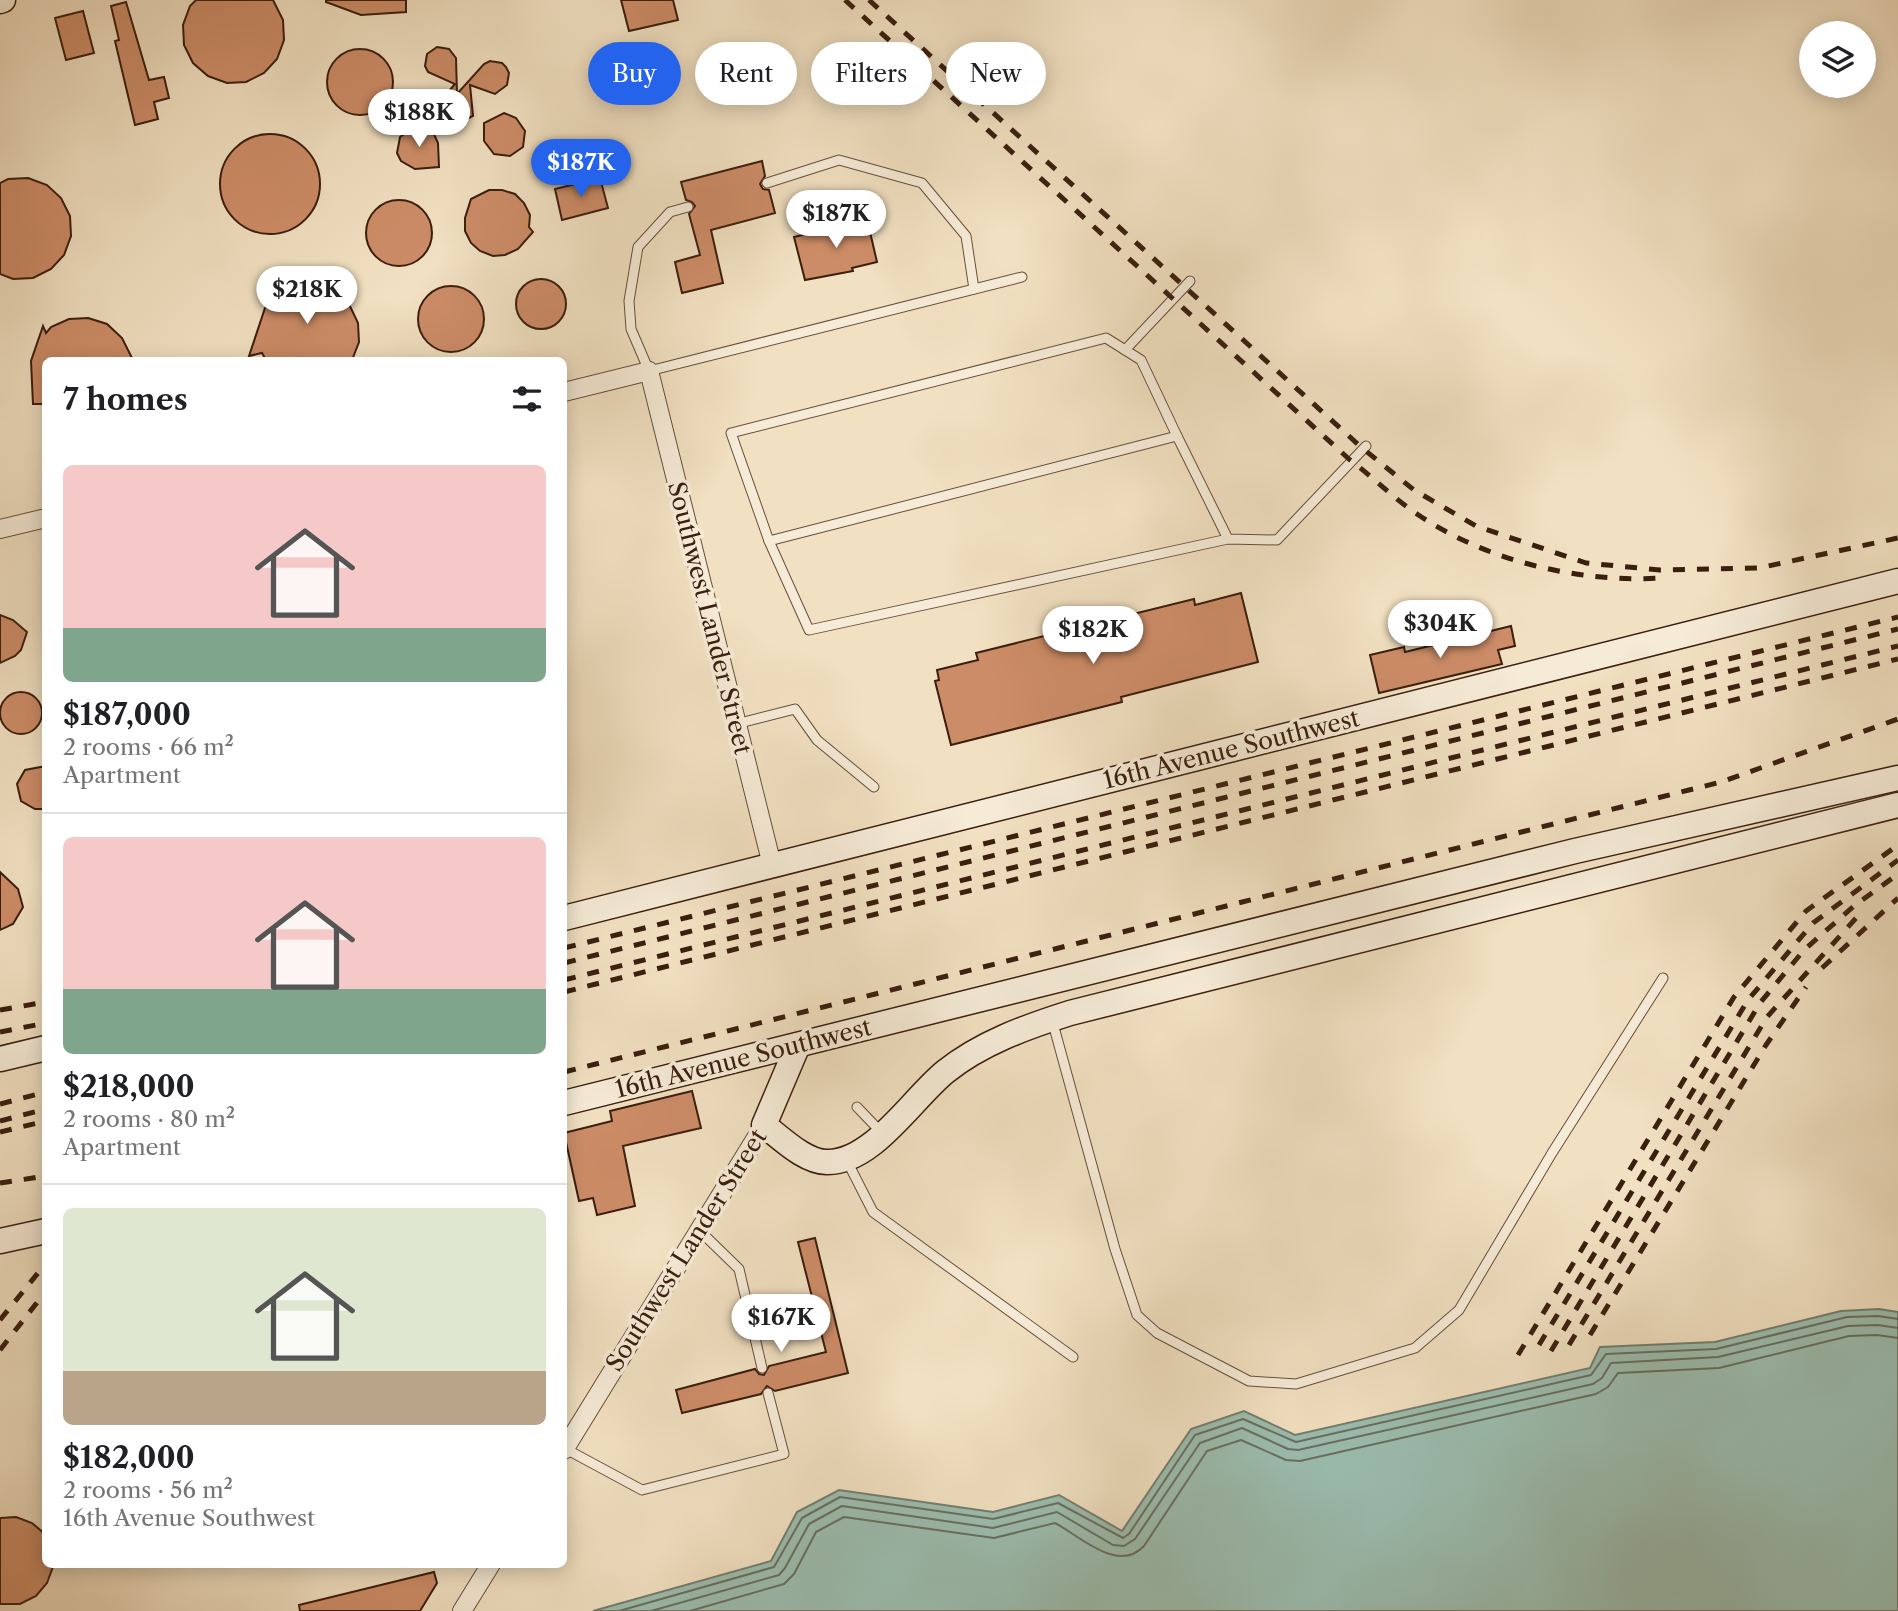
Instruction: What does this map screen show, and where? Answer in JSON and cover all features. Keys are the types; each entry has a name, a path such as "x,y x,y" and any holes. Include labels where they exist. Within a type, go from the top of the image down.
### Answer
{"street":[{"path":"567,391 649,371"},
{"name":"Southwest Lander Street","path":"649,371 772,865"},
{"path":"0,529 42,519"},
{"name":"16th Avenue Southwest","path":"567,917 1898,581"},
{"name":"16th Avenue Southwest","path":"567,1102 1575,851 1898,778"},
{"path":"764,1125 809,1157 826,1163 846,1160 869,1147 945,1072 983,1046 1051,1019 1898,805"},
{"name":"Southwest Lander Street","path":"567,1444 764,1125 798,1045"},
{"path":"0,1059 42,1049"},
{"path":"0,1241 42,1232"},
{"path":"462,1611 489,1568"}],"lane":[{"path":"767,183 839,160 922,183 966,236 974,289"},
{"path":"688,207 670,212 638,247 629,302 631,329 649,371 1022,277"},
{"path":"1125,351 1190,281"},
{"path":"1228,539 1141,360 1106,338 731,433 769,541 809,630 1228,539 1277,540 1366,446"},
{"path":"769,541 1177,436"},
{"path":"736,724 795,709 817,740 874,787"},
{"path":"1051,1019 1115,1249 1137,1315 1157,1333 1249,1381 1296,1384 1415,1348 1459,1310 1552,1153 1663,978"},
{"path":"857,1107 883,1133"},
{"path":"846,1160 873,1212 1073,1357"},
{"path":"699,1230 739,1269 762,1368"},
{"path":"567,1451 642,1490 783,1454 768,1393"}],"water":[{"path":"1879,1309 1898,1312 1898,1611 593,1611 771,1561 797,1512 839,1490 993,1512 1059,1495 1122,1531 1191,1429 1244,1411 1295,1435 1590,1368 1600,1347 1715,1342 1841,1311"}],"building":[{"path":"196,0 273,0 283,20 284,40 277,59 264,73 246,82 227,83 208,76 193,63 184,45 183,25 190,6"},
{"path":"326,0 406,0 406,12 361,15"},
{"path":"621,0 673,0 678,20 629,31"},
{"path":"126,2 149,80 164,77 169,98 154,102 158,119 135,125 115,41 119,40 111,6"},
{"path":"83,11 94,53 66,60 55,18"},
{"path":"437,47 449,49 456,58 457,94 484,64 490,61 502,63 506,67 509,73 507,85 495,94 470,85 473,116 461,122 445,117 431,124 442,111 443,98 455,84 428,72 425,66 427,54"},
{"path":"360,49 373,52 383,59 390,69 393,82 390,95 383,105 373,112 360,115 347,112 337,105 330,95 327,82 330,69 337,59 347,52"},
{"path":"504,113 516,118 525,131 523,147 510,156 494,154 484,141 484,123"},
{"path":"421,127 433,132 438,143 439,167 415,169 401,161 397,153 400,137 413,128"},
{"path":"270,134 298,142 312,156 320,184 312,212 298,226 270,234 242,226 228,212 220,184 228,156 242,142"},
{"path":"762,161 765,176 760,184 763,189 769,190 775,213 711,230 723,283 682,293 675,262 700,255 689,214 695,206 686,200 681,182"},
{"path":"28,178 47,185 61,198 70,216 71,236 64,255 51,269 33,278 13,279 0,274 0,183 8,179"},
{"path":"600,178 608,208 562,220 555,189"},
{"path":"489,190 515,194 530,215 529,227 533,232 518,249 505,255 493,256 480,251 471,243 465,231 465,218 471,199"},
{"path":"399,200 412,203 422,210 429,220 432,233 429,246 422,256 412,263 399,266 386,263 376,256 369,246 366,233 369,220 376,210 386,203"},
{"path":"867,219 877,262 852,268 853,271 805,280 794,237"},
{"path":"541,279 559,286 566,304 559,322 541,329 523,322 516,304 523,286"},
{"path":"316,284 335,291 349,304 358,323 359,342 353,357 264,357 262,353 249,356 265,308 278,294 296,285"},
{"path":"451,286 464,289 474,296 481,306 484,319 481,332 474,342 464,349 451,352 438,349 428,342 421,332 418,319 421,306 428,296 438,289"},
{"path":"88,318 107,324 122,338 132,357 42,357 42,404 33,404 31,361 43,326 46,333 51,327 69,319"},
{"path":"1241,593 1258,662 1121,697 1122,702 951,745 935,681 939,680 937,670 978,660 976,653 1194,599 1195,605"},
{"path":"0,615 13,620 27,632 21,650 0,663"},
{"path":"1511,626 1515,646 1498,650 1502,664 1379,693 1370,655 1404,647 1405,652"},
{"path":"21,692 36,698 42,713 36,728 21,734 6,728 0,713 6,698"},
{"path":"42,767 42,809 35,809 21,801 17,784 25,770"},
{"path":"0,872 18,889 23,907 13,924 0,930"},
{"path":"692,1091 701,1128 623,1146 635,1206 597,1215 593,1198 579,1201 567,1147 567,1132 612,1121 610,1111"},
{"path":"815,1238 848,1373 775,1391 767,1386 761,1394 682,1413 676,1390 755,1369 764,1375 769,1366 826,1352 798,1242"},
{"path":"16,1517 32,1523 42,1532 42,1568 53,1568 47,1583 36,1596 20,1604 0,1604 0,1518"},
{"path":"434,1572 437,1583 420,1611 300,1611 299,1605"}],"railway":[{"path":"845,0 1350,460 1408,508 1473,545 1534,566 1598,577 1661,578"},
{"path":"869,0 1361,447 1414,490 1476,526 1586,563 1660,570 1759,568 1898,538"},
{"path":"567,947 1898,617"},
{"path":"567,962 1898,629"},
{"path":"567,979 1898,646"},
{"path":"567,991 1898,659"},
{"path":"567,1071 1721,782 1898,719"},
{"path":"1518,1355 1734,997 1806,911 1898,845"},
{"path":"1539,1345 1748,1000 1813,923 1898,860"},
{"path":"1551,1351 1760,1003 1804,950 1854,906 1898,874"},
{"path":"1822,968 1898,898"},
{"path":"1569,1345 1767,1017 1857,917"},
{"path":"1590,1335 1766,1045 1806,987"},
{"path":"0,1010 42,1003"},
{"path":"0,1032 42,1024"},
{"path":"0,1104 42,1093"},
{"path":"0,1121 42,1110"},
{"path":"0,1132 42,1122"},
{"path":"0,1183 42,1177"},
{"path":"0,1320 42,1268"},
{"path":"0,1350 42,1296"}]}
